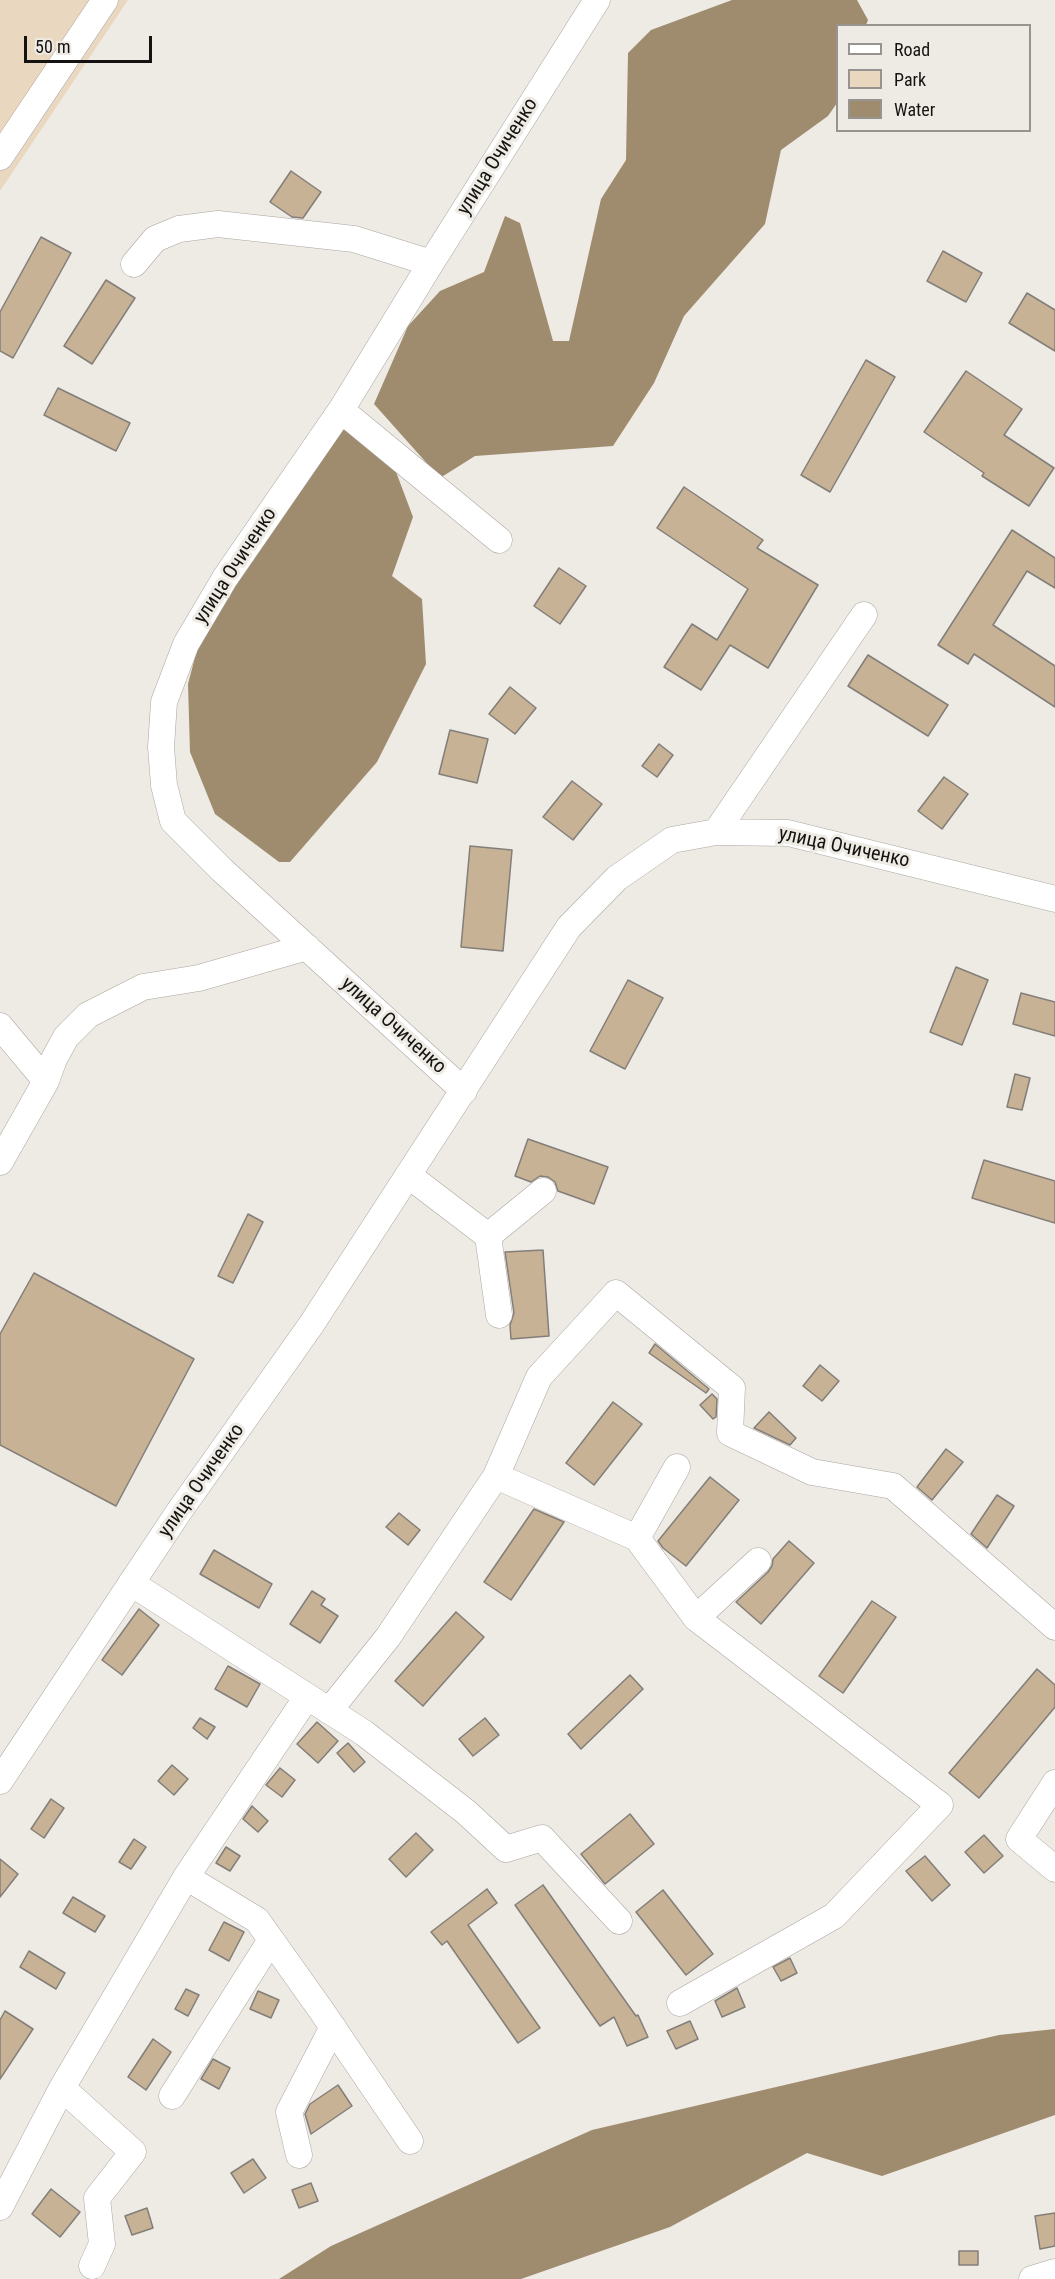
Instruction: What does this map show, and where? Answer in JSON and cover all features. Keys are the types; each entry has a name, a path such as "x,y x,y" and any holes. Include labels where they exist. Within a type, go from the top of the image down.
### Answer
{"street":[{"path":"0,156 105,0"},
{"name":"улица Очиченко","path":"464,1091 222,870 173,821 164,785 161,747 164,702 186,644 225,578 341,410 597,0"},
{"path":"134,264 155,239 179,229 218,224 354,238 431,263"},
{"path":"341,410 499,540"},
{"path":"716,832 864,615"},
{"name":"улица Очиченко","path":"0,1781 146,1562 311,1325 569,927 617,879 672,840 716,832 788,833 1055,899"},
{"path":"0,1161 46,1081 54,1059 66,1037 88,1015 143,987 199,978 307,947"},
{"path":"0,1026 46,1081"},
{"path":"408,1175 488,1236 499,1315"},
{"path":"488,1236 543,1191"},
{"path":"329,1711 388,1637 496,1476 539,1377 616,1293 732,1388 730,1433 812,1472 893,1486 1055,1627"},
{"path":"637,1538 677,1467"},
{"path":"496,1476 637,1538 696,1618 940,1805 834,1916 680,2003"},
{"path":"696,1618 758,1561"},
{"path":"131,1584 364,1732 466,1812 506,1849 542,1838 619,1921"},
{"path":"0,2207 62,2088 186,1876 307,1697"},
{"path":"1055,1783 1019,1839 1055,1869"},
{"path":"186,1876 257,1920 410,2141"},
{"path":"172,2096 271,1940"},
{"path":"299,2155 289,2112 333,2027"},
{"path":"62,2088 134,2152 97,2198 102,2244 92,2266"},
{"path":"1032,2279 1055,2272"}],"green space":[{"path":"0,0 128,0 0,191"}],"water":[{"path":"732,0 857,0 868,20 866,24 836,24 836,104 828,116 781,150 765,224 684,316 654,383 613,446 475,456 440,478 374,404 408,326 440,291 484,272 505,216 520,223 553,341 569,341 601,199 626,160 628,53 651,30"},
{"path":"336,425 356,426 387,448 413,517 392,576 422,599 426,664 377,762 290,862 279,862 215,814 190,752 188,684 199,642"},
{"path":"1055,2029 1055,2115 882,2176 807,2153 670,2227 521,2279 279,2279 331,2246 592,2130 999,2035"}],"building":[{"path":"291,171 321,192 303,218 292,217 270,202"},
{"path":"41,237 71,253 13,358 0,351 0,312"},
{"path":"943,251 982,273 966,302 927,281"},
{"path":"106,280 135,298 92,364 64,346"},
{"path":"1027,293 1055,310 1055,351 1009,323"},
{"path":"866,360 895,377 830,492 801,475"},
{"path":"966,371 1022,409 1004,435 1054,468 1029,506 982,476 984,473 924,432"},
{"path":"58,388 130,423 116,451 44,415"},
{"path":"684,487 763,540 757,548 818,585 768,668 730,645 701,690 664,667 692,624 717,640 748,589 657,528"},
{"path":"1012,530 1055,558 1055,588 1027,571 993,625 1055,666 1055,707 974,654 968,664 938,645"},
{"path":"559,568 586,586 560,624 534,606"},
{"path":"868,655 948,705 928,736 848,686"},
{"path":"510,687 536,708 515,734 489,714"},
{"path":"450,730 488,739 477,783 439,774"},
{"path":"659,744 673,755 657,777 642,766"},
{"path":"944,777 968,794 942,829 918,811"},
{"path":"572,781 602,804 573,840 543,817"},
{"path":"470,846 512,850 503,951 461,947"},
{"path":"956,967 988,980 962,1045 930,1032"},
{"path":"628,980 663,998 625,1069 590,1051"},
{"path":"1021,993 1055,1002 1055,1036 1013,1024"},
{"path":"1015,1074 1030,1078 1022,1110 1007,1107"},
{"path":"528,1139 608,1167 594,1204 558,1191 555,1182 548,1177 540,1176 531,1182 515,1176"},
{"path":"984,1160 1055,1181 1055,1223 972,1198"},
{"path":"248,1214 263,1222 233,1283 218,1276"},
{"path":"543,1250 549,1336 511,1339 510,1325 514,1313 505,1252"},
{"path":"34,1273 194,1359 116,1506 0,1445 0,1334"},
{"path":"655,1344 709,1389 706,1393 649,1353"},
{"path":"820,1365 839,1381 822,1401 803,1386"},
{"path":"712,1394 717,1399 716,1417 713,1419 700,1405"},
{"path":"613,1402 642,1424 594,1485 566,1463"},
{"path":"769,1412 796,1438 790,1445 754,1428"},
{"path":"946,1449 963,1462 932,1500 917,1487"},
{"path":"710,1477 739,1500 686,1566 663,1548 658,1541"},
{"path":"997,1495 1014,1506 987,1548 971,1534"},
{"path":"534,1509 564,1522 511,1600 484,1582"},
{"path":"399,1513 420,1530 408,1545 386,1527"},
{"path":"789,1541 814,1563 761,1624 736,1602 768,1572 773,1559"},
{"path":"214,1550 272,1584 259,1608 200,1574"},
{"path":"312,1591 325,1599 321,1605 338,1616 320,1643 290,1624"},
{"path":"872,1601 896,1617 843,1693 819,1676"},
{"path":"139,1609 159,1625 122,1675 102,1660"},
{"path":"456,1612 484,1637 423,1706 395,1681"},
{"path":"228,1666 260,1684 247,1707 215,1689"},
{"path":"1037,1669 1055,1685 1055,1707 979,1798 949,1773"},
{"path":"630,1675 643,1689 581,1749 568,1734"},
{"path":"200,1718 215,1727 207,1739 193,1728"},
{"path":"485,1718 499,1735 473,1756 459,1739"},
{"path":"317,1722 338,1741 318,1763 297,1744"},
{"path":"348,1743 365,1762 354,1772 337,1753"},
{"path":"172,1765 188,1779 174,1795 158,1781"},
{"path":"280,1768 295,1780 282,1797 266,1785"},
{"path":"51,1799 64,1808 44,1838 31,1829"},
{"path":"252,1806 268,1821 258,1832 243,1819"},
{"path":"630,1814 654,1844 605,1884 581,1854"},
{"path":"416,1833 433,1850 406,1877 389,1859"},
{"path":"984,1835 1003,1856 984,1873 965,1852"},
{"path":"134,1839 146,1847 131,1869 119,1862"},
{"path":"226,1847 240,1856 230,1871 216,1863"},
{"path":"925,1856 950,1885 932,1901 906,1871"},
{"path":"0,1859 18,1874 0,1897"},
{"path":"543,1885 636,2016 638,2015 648,2037 627,2046 614,2017 600,2026 515,1905"},
{"path":"487,1889 497,1903 468,1925 540,2028 518,2043 447,1941 442,1945 431,1932"},
{"path":"663,1890 713,1954 686,1975 636,1912"},
{"path":"73,1897 105,1916 95,1932 63,1913"},
{"path":"224,1922 244,1932 229,1961 209,1950"},
{"path":"29,1951 65,1973 56,1989 20,1967"},
{"path":"790,1958 797,1973 781,1981 773,1967"},
{"path":"737,1988 745,2007 722,2017 715,2001"},
{"path":"186,1989 199,1995 188,2016 175,2009"},
{"path":"258,1991 279,2000 271,2018 250,2009"},
{"path":"5,2011 33,2029 0,2079 0,2020"},
{"path":"690,2021 698,2039 676,2049 667,2031"},
{"path":"153,2039 171,2052 146,2090 128,2077"},
{"path":"213,2059 230,2068 219,2089 201,2079"},
{"path":"338,2085 352,2106 311,2134 305,2114 310,2104"},
{"path":"253,2159 266,2178 244,2193 231,2173"},
{"path":"311,2183 318,2201 299,2208 292,2190"},
{"path":"51,2189 80,2212 60,2237 32,2214"},
{"path":"147,2208 153,2228 132,2235 125,2216"},
{"path":"1055,2213 1055,2246 1040,2249 1035,2216"},
{"path":"959,2251 978,2251 978,2265 959,2265"}]}
